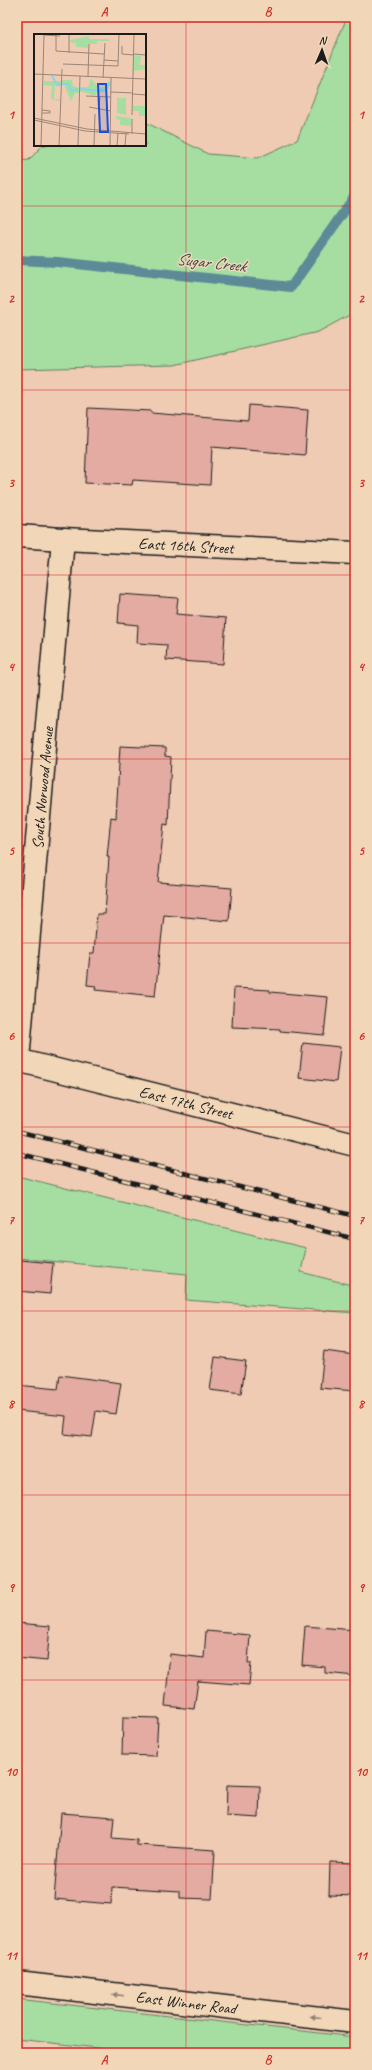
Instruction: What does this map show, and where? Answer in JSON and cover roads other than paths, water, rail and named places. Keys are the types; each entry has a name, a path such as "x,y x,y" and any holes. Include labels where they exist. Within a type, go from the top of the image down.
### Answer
{"street":[{"name":"East 16th Street","path":"17,536 63,540 355,553"},
{"name":"South Norwood Avenue","path":"17,1060 63,540"},
{"name":"East 17th Street","path":"17,1060 355,1145"},
{"name":"East Winner Road","path":"17,1983 355,2022"}],"waterway":[{"name":"Sugar Creek","path":"17,260 58,262 291,287 355,196"}],"railway":[{"path":"17,1131 355,1216"},
{"path":"17,1153 355,1239"}]}
